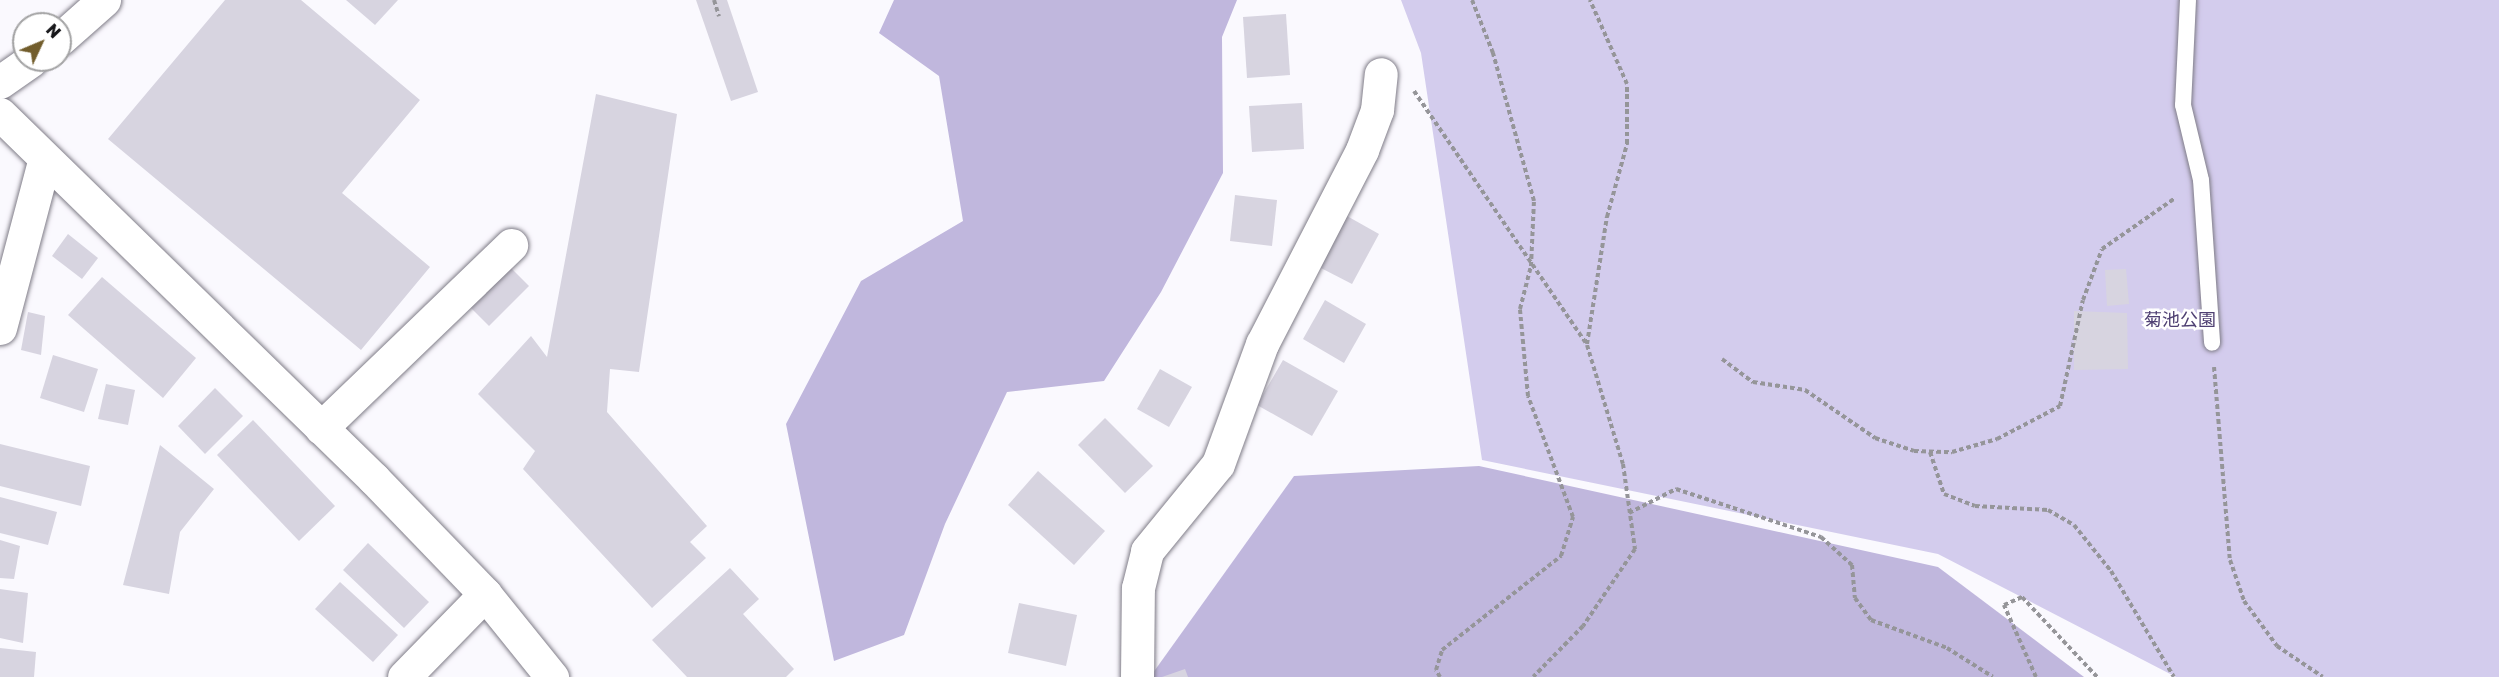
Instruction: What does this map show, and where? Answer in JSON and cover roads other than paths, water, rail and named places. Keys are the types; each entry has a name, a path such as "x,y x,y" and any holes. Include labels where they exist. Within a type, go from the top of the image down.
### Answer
{"street":[{"path":"72,28 104,0"},
{"path":"0,82 14,72"},
{"path":"1137,677 1138,588 1147,551 1218,464 1262,344 1362,150 1377,110 1381,74"},
{"path":"0,114 44,161 321,428 484,594 552,677"},
{"path":"0,328 44,161"},
{"path":"321,428 511,244"},
{"path":"404,677 484,594"}],"lane":[{"path":"2188,0 2183,105 2201,180 2212,343"}],"park label":[{"name":"菊池公園","path":"2180,319"}]}
